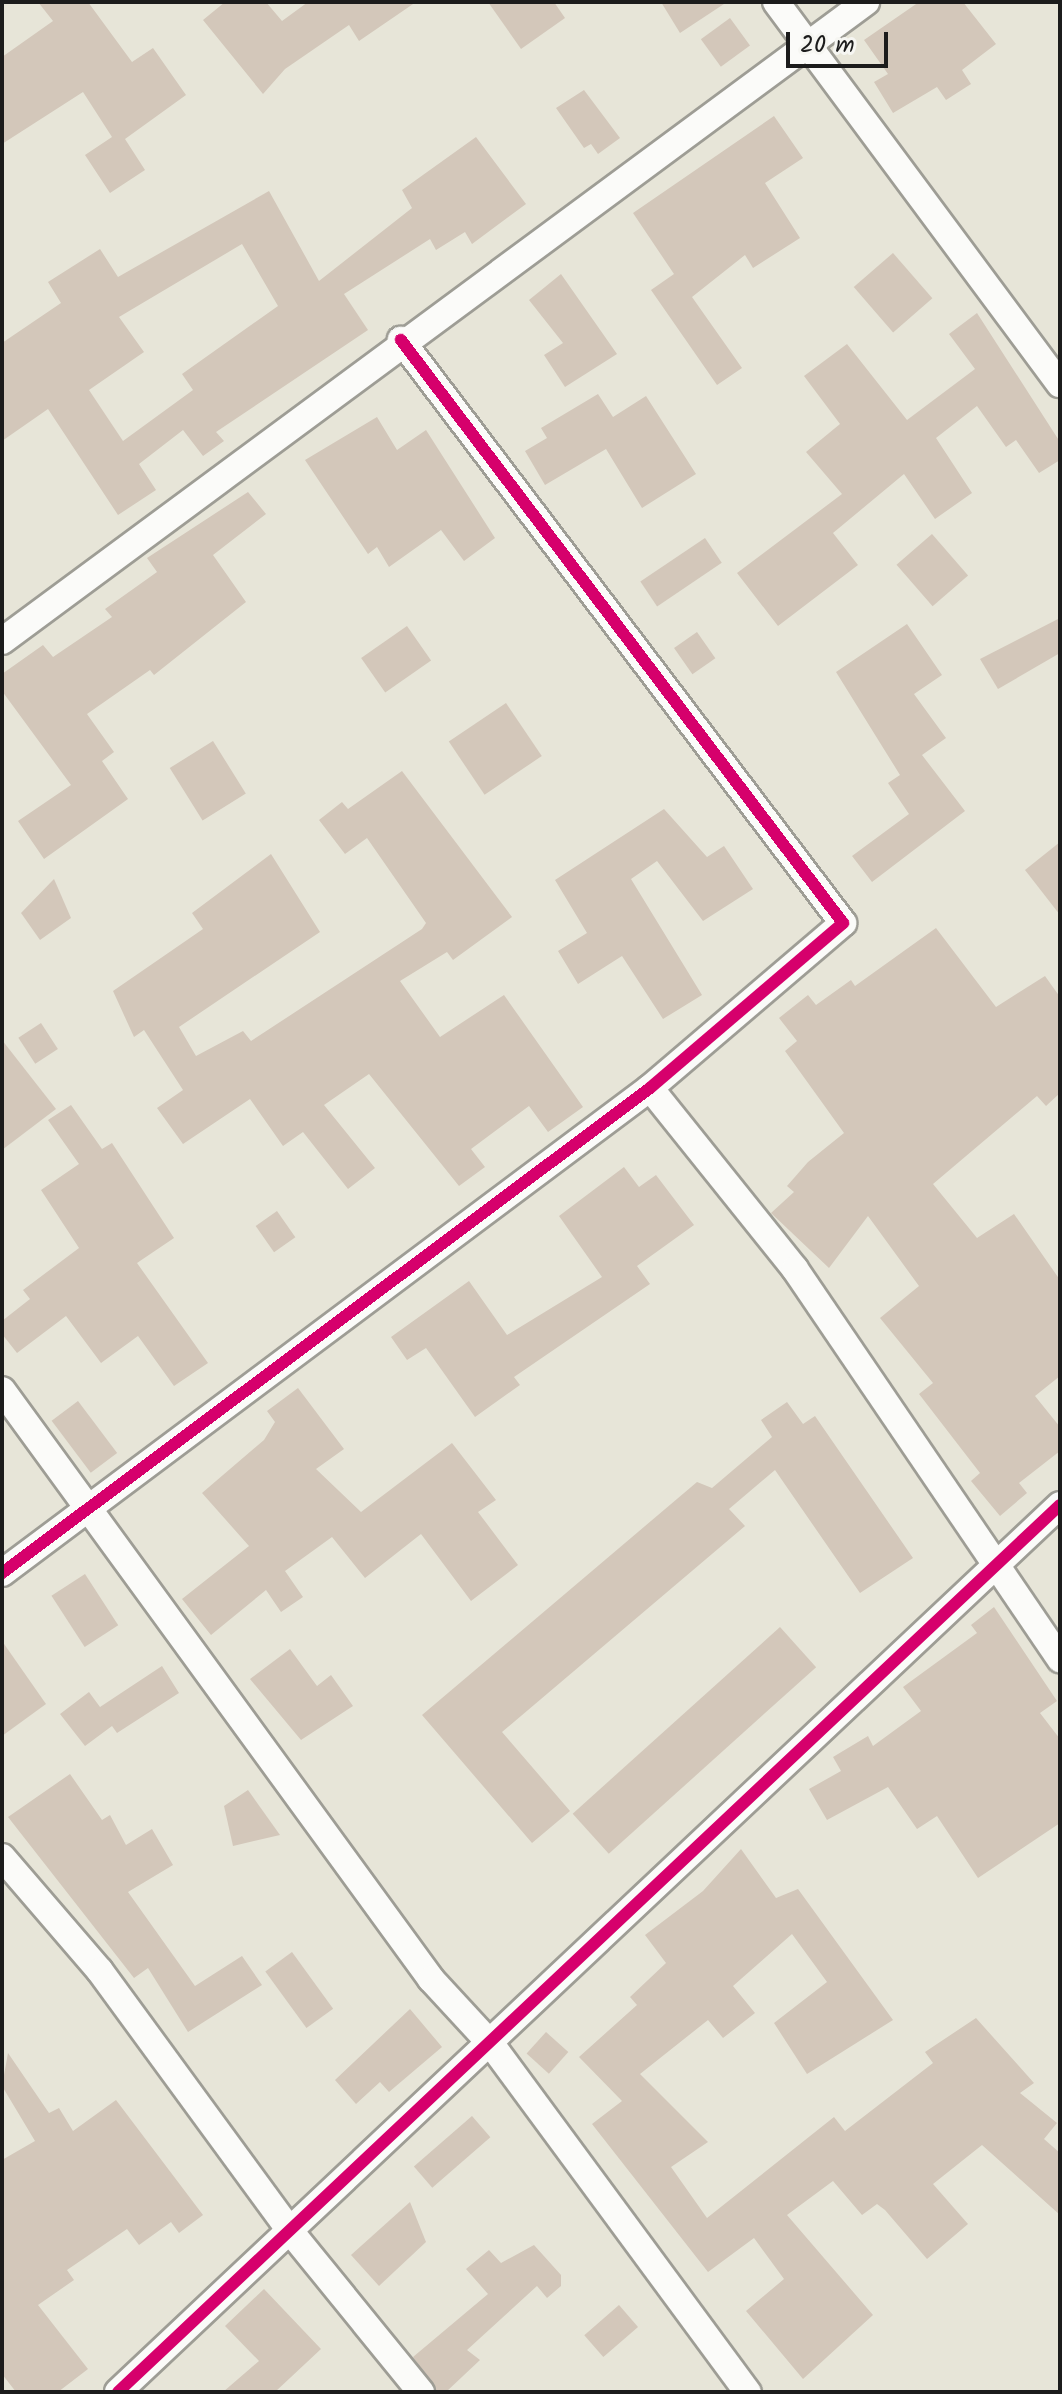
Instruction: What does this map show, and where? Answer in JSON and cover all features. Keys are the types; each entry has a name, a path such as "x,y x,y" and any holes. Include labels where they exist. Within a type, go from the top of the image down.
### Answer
{"street":[{"path":"776,2 1060,384"},
{"path":"2,641 401,340 866,2"},
{"path":"2,1573 91,1510 650,1088 843,923 401,340"},
{"path":"650,1088 795,1269 992,1567 1060,1659"},
{"path":"2,1390 431,1979 491,2044 748,2392"},
{"path":"118,2392 1060,1505"},
{"path":"2,1857 100,1971 290,2231 421,2392"}],"building":[{"path":"38,2 88,2 132,62 153,48 186,95 125,139 145,170 110,193 85,155 112,137 83,92 2,144 2,57 53,21"},
{"path":"225,2 266,2 282,21 308,2 416,2 359,41 349,25 285,69 263,94 203,20"},
{"path":"488,2 554,2 565,18 521,49"},
{"path":"661,2 727,2 680,33"},
{"path":"919,2 963,2 996,44 962,70 971,84 946,100 937,87 893,113 874,82 888,74 864,40"},
{"path":"730,18 750,46 721,67 701,39"},
{"path":"584,90 620,138 598,154 591,144 584,148 556,108"},
{"path":"774,116 803,158 765,183 800,238 753,268 745,255 692,297 742,368 717,385 651,290 674,274 633,213"},
{"path":"476,137 526,204 472,244 465,232 436,250 430,239 344,294 368,330 216,432 224,441 203,456 183,430 139,464 156,490 118,515 48,409 2,441 2,343 61,303 48,282 100,249 118,277 269,191 319,281 412,208 402,190","holes":["242,244 278,306 182,374 193,390 123,441 89,390 144,352 119,317"]},
{"path":"893,253 932,298 893,332 854,287"},
{"path":"561,274 617,354 565,387 544,355 563,343 529,300"},
{"path":"977,313 1060,442 1060,460 1039,473 1016,440 1006,447 977,406 936,438 972,493 935,519 904,474 833,533 858,565 778,626 737,573 842,494 806,452 840,424 804,376 847,344 907,420 975,369 949,334"},
{"path":"598,394 613,417 646,396 696,474 642,508 606,449 545,485 525,451 547,438 541,428"},
{"path":"377,417 397,450 426,430 495,538 464,561 441,530 389,567 377,547 368,554 305,460"},
{"path":"248,492 266,514 213,555 246,602 154,675 150,670 87,714 114,752 102,761 128,799 44,859 18,821 71,785 2,691 2,674 43,645 53,657 112,617 105,609 157,572 147,558"},
{"path":"932,534 968,576 933,606 897,565"},
{"path":"705,538 722,563 657,606 640,582"},
{"path":"1060,618 1060,653 998,689 980,659"},
{"path":"907,624 942,675 914,694 946,738 922,755 965,811 872,882 852,856 909,814 888,783 900,775 836,672"},
{"path":"407,626 431,660 385,693 361,658"},
{"path":"697,632 715,658 692,674 674,648"},
{"path":"506,703 542,756 485,795 449,742"},
{"path":"213,741 246,794 203,821 170,768"},
{"path":"402,771 512,917 453,960 447,952 400,981 440,1037 504,995 583,1107 548,1132 529,1106 471,1149 485,1167 459,1186 369,1074 324,1105 375,1168 348,1189 303,1132 283,1146 250,1099 183,1144 157,1108 183,1090 144,1030 134,1037 113,991 203,929 192,913 271,854 320,932 179,1027 196,1056 243,1031 251,1041 422,929 426,923 367,838 345,854 319,820 342,802 348,809"},
{"path":"664,809 707,857 724,846 753,889 703,921 657,861 631,879 702,995 663,1019 622,956 578,984 558,951 587,933 555,880"},
{"path":"1060,842 1060,915 1025,870"},
{"path":"54,879 71,918 40,940 21,913"},
{"path":"936,928 996,1007 1045,976 1060,997 1060,1093 1046,1106 1037,1096 933,1184 977,1238 1014,1214 1060,1280 1060,1376 1035,1396 1060,1427 1060,1451 1019,1483 1027,1493 1000,1516 971,1481 980,1473 919,1394 933,1383 880,1318 919,1286 868,1216 829,1268 771,1213 794,1192 787,1186 808,1162 844,1133 785,1051 797,1041 779,1018 808,995 816,1005 851,980 855,986"},
{"path":"41,1023 58,1049 35,1064 18,1038"},
{"path":"2,1040 56,1109 2,1150"},
{"path":"71,1105 102,1149 112,1143 174,1238 137,1263 208,1363 174,1386 138,1336 101,1363 66,1316 17,1353 2,1334 2,1321 30,1299 23,1290 79,1248 41,1190 79,1164 48,1120"},
{"path":"624,1167 639,1187 656,1175 694,1225 637,1266 650,1284 514,1377 520,1385 475,1417 426,1348 407,1360 391,1337 469,1281 507,1335 602,1277 559,1216"},
{"path":"277,1211 295,1237 274,1252 256,1226"},
{"path":"298,1388 344,1449 316,1469 361,1512 452,1443 496,1500 478,1512 518,1565 471,1601 421,1534 365,1578 332,1537 285,1571 303,1597 281,1612 266,1590 211,1635 182,1599 249,1546 202,1493 264,1440 275,1422 267,1411"},
{"path":"78,1401 117,1453 91,1473 52,1421"},
{"path":"787,1402 803,1424 815,1416 913,1558 860,1593 775,1470 729,1509 745,1526 502,1732 570,1811 532,1843 422,1715 697,1482 712,1488 772,1437 761,1420"},
{"path":"85,1574 118,1625 85,1647 51,1596"},
{"path":"994,1607 1057,1701 1040,1713 1060,1739 1060,1823 978,1878 937,1816 917,1829 888,1787 827,1820 809,1789 841,1771 833,1757 868,1736 873,1746 921,1711 903,1687 977,1633 971,1625"},
{"path":"780,1627 816,1667 609,1854 573,1814"},
{"path":"2,1641 46,1704 2,1736"},
{"path":"290,1649 317,1686 331,1675 353,1706 301,1740 250,1679"},
{"path":"162,1666 179,1693 117,1733 112,1726 85,1746 60,1714 89,1692 100,1707"},
{"path":"70,1774 102,1820 110,1815 126,1845 152,1829 173,1865 128,1892 195,1986 242,1956 262,1985 188,2032 148,1968 134,1978 8,1817"},
{"path":"248,1790 280,1835 233,1846 224,1806"},
{"path":"741,1849 776,1898 798,1889 893,2020 807,2074 774,2023 827,1982 792,1934 733,1986 755,2013 723,2038 708,2020 640,2074 708,2142 671,2167 707,2218 834,2117 845,2131 933,2063 925,2052 976,2018 1034,2083 1020,2093 1057,2123 1044,2139 1060,2153 1060,2215 982,2145 933,2184 968,2224 927,2259 885,2210 877,2204 862,2215 833,2181 787,2215 873,2315 803,2379 746,2311 784,2279 754,2238 708,2272 592,2124 622,2101 579,2057 637,2005 630,1997 666,1963 645,1935 703,1891"},
{"path":"292,1952 333,2009 306,2028 265,1971"},
{"path":"410,2009 442,2047 389,2092 380,2082 356,2104 335,2080"},
{"path":"546,2032 568,2052 549,2074 527,2054"},
{"path":"8,2053 49,2113 59,2108 73,2131 116,2100 203,2215 179,2233 171,2222 139,2245 127,2229 67,2270 74,2280 38,2305 88,2369 58,2392 16,2392 2,2374 2,2160 35,2141 2,2086"},
{"path":"472,2116 490,2137 432,2188 414,2167"},
{"path":"410,2202 426,2242 379,2286 351,2255"},
{"path":"534,2245 561,2275 561,2286 547,2298 537,2286 467,2350 480,2360 446,2392 437,2392 413,2357 488,2294 466,2269 489,2250 501,2263"},
{"path":"264,2289 321,2349 275,2392 223,2392 259,2361 225,2326"},
{"path":"619,2305 638,2327 603,2357 584,2335"}],"cycle path":[{"path":"2,1573 650,1088 843,923 401,340"},
{"path":"118,2392 1060,1505"}]}
